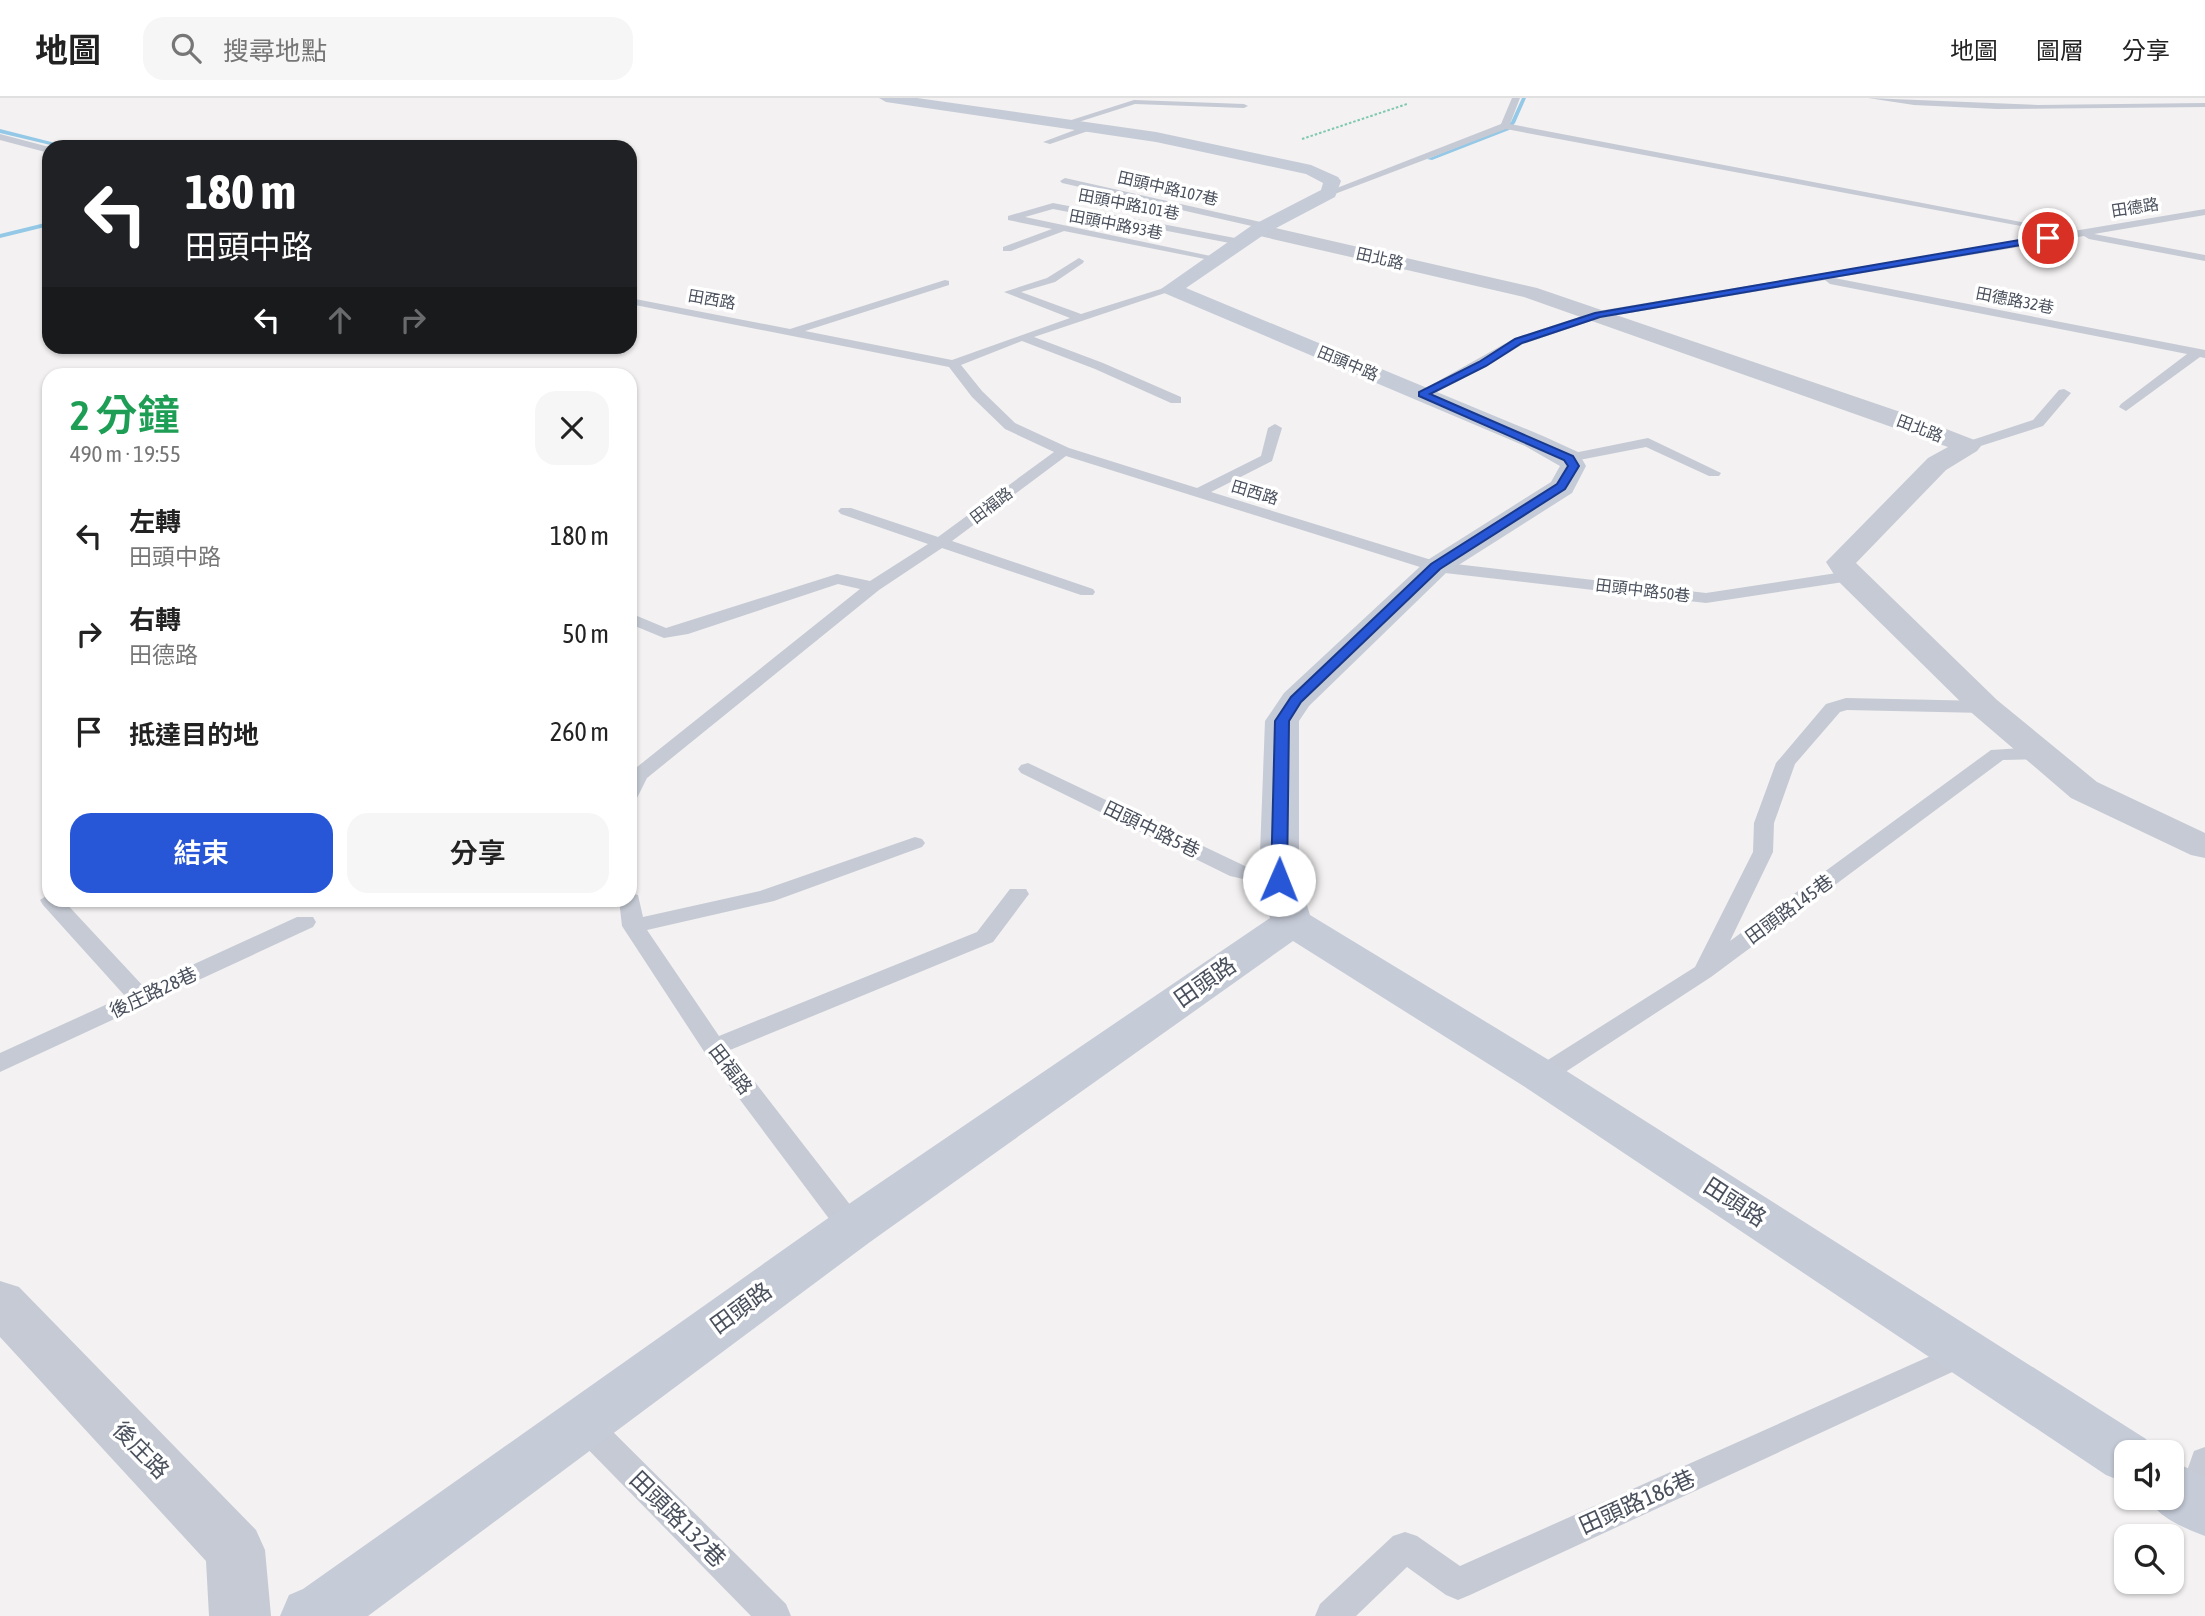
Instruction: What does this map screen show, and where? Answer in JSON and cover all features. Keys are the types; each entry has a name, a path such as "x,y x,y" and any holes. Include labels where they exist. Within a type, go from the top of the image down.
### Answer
{"street":[{"path":"886,98 1078,125 1251,156 1311,170 1332,181 1329,193 1254,233 1171,289"},
{"name":"田北路","path":"1254,233 1530,292 1909,423 1968,446"},
{"name":"田頭中路","path":"1171,289 1569,458"},
{"name":"田北路","path":"1850,576 1841,562 1937,464 1968,446"},
{"path":"1286,901 1282,721 1296,700 1436,567 1562,486 1573,466 1569,458"},
{"path":"1850,576 1985,707 2084,789 2205,847"},
{"name":"田頭路","path":"311,1616 324,1611 852,1228 1286,901 1541,1076 2114,1449"},
{"name":"後庄路","path":"0,1303 236,1550 240,1616"}],"lane":[{"path":"1505,126 1516,98"},
{"path":"1872,98 1942,105 2052,110 2205,105"},
{"path":"1047,142 1135,100 1244,106"},
{"path":"1329,193 1505,126 2205,258"},
{"path":"0,137 42,148"},
{"name":"田頭中路107巷","path":"1065,181 1254,233"},
{"name":"田頭中路101巷","path":"1012,218 1052,206 1254,233"},
{"name":"田德路","path":"1422,394 1482,364 1519,341 1598,315 2205,212"},
{"name":"田頭中路93巷","path":"1012,218 1216,258"},
{"path":"1007,249 1060,229"},
{"path":"1079,261 1051,280 1010,292 1081,318"},
{"name":"田德路32巷","path":"1818,278 2202,353"},
{"path":"792,331 945,283"},
{"path":"1064,451 1010,426 977,394 953,364 1022,337 1171,289"},
{"name":"田西路","path":"637,302 953,364"},
{"path":"1022,337 1100,366 1176,400"},
{"path":"2126,407 2202,353"},
{"path":"1968,446 2038,423 2064,393"},
{"path":"1198,493 1267,458 1275,428"},
{"path":"1569,458 1648,442 1714,473"},
{"name":"田西路","path":"1064,451 1436,567"},
{"name":"田福路","path":"637,779 873,587 941,542 1064,451"},
{"path":"846,511 1087,592"},
{"name":"田頭中路50巷","path":"1436,567 1706,598 1850,576"},
{"path":"637,621 663,633 681,630 837,579 873,587"},
{"path":"1703,972 1763,852 1764,823 1786,763 1833,708 1846,704 1985,707"},
{"name":"田頭路145巷","path":"1541,1076 1703,972 1998,754 2039,753"},
{"name":"田頭中路5巷","path":"1028,769 1238,871 1286,901"},
{"path":"633,926 766,896 915,843"},
{"path":"714,1047 985,937 1018,894"},
{"path":"57,907 140,998"},
{"name":"田福路","path":"631,907 633,926 714,1047 852,1228"},
{"name":"後庄路28巷","path":"0,1063 305,922"},
{"name":"田頭路186巷","path":"1332,1616 1405,1547 1458,1584 1966,1352"},
{"name":"田頭路132巷","path":"582,1422 774,1616"}],"path":[{"path":"1251,156 1407,104"}],"waterway":[{"path":"1430,159 1507,129 1513,123 1524,98"},
{"path":"0,131 42,141"},
{"path":"0,236 42,226"}],"route":[{"path":"1279,880 1282,721 1296,700 1436,567 1562,486 1573,466 1569,458 1534,441 1422,394 1482,364 1519,341 1598,315 2048,238"}]}
